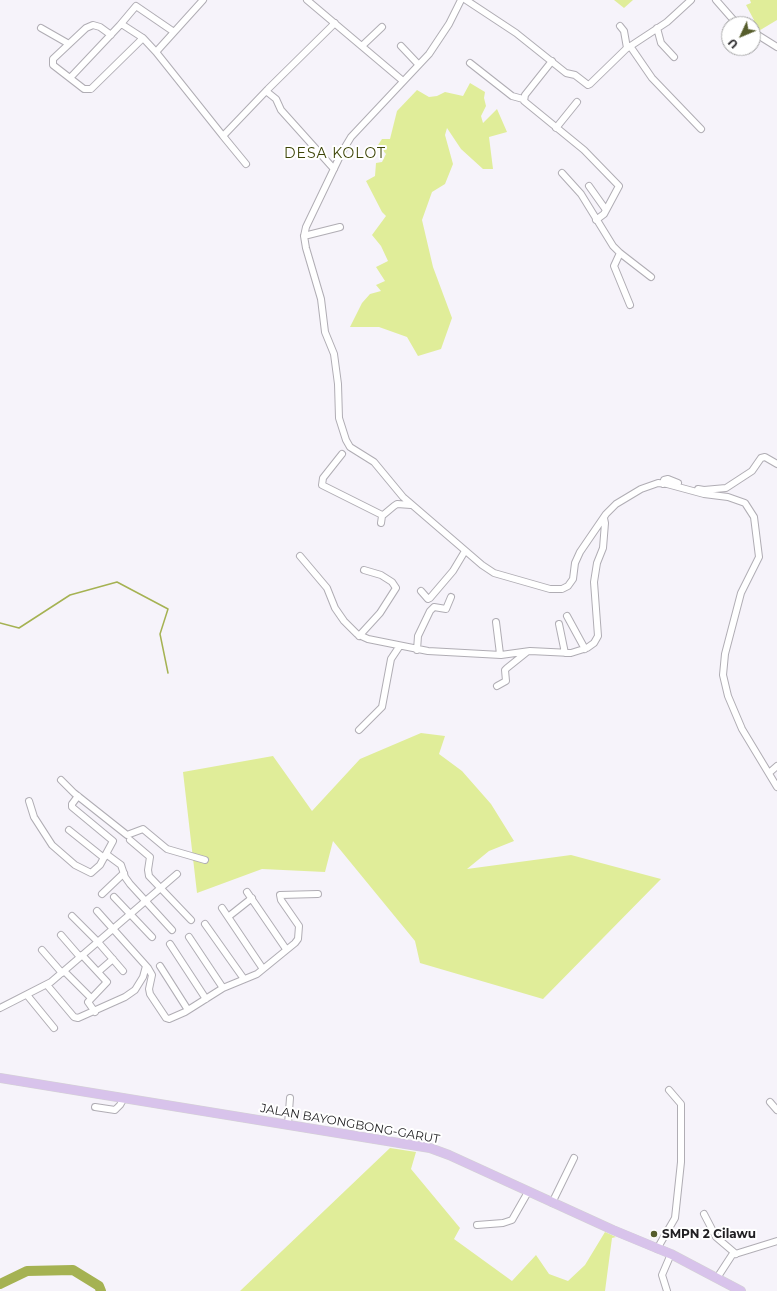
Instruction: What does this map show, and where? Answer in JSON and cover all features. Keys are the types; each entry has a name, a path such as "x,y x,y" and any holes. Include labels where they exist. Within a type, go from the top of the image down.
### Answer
{"main road":[{"name":"JALAN BAYONGBONG-GARUT","path":"0,1078 430,1148 449,1155 552,1203 671,1254 738,1290"}],"street":[{"path":"156,52 203,0"},
{"path":"307,0 363,45 403,81"},
{"path":"462,0 438,40 403,81 351,137 309,220 304,236 308,257 321,299 325,332 334,354 338,384 339,418 346,440 350,447 370,459 382,469 403,497 411,505 482,565 494,573 544,587 562,589 568,586 573,579 575,563 580,552 604,518 616,504 648,486 663,484 675,485 704,494 728,497 745,503 752,511 760,557 741,593 725,654 722,675 728,696 742,729 777,787"},
{"path":"466,0 516,33 566,73 575,75 585,83 590,84 629,47 676,15 691,0"},
{"path":"716,0 730,16"},
{"path":"70,78 136,6 174,32"},
{"path":"223,136 335,22"},
{"path":"111,35 100,27 92,25 86,28 54,59 52,62 54,67 84,89 91,89 142,38"},
{"path":"120,25 123,25 142,38 156,52 246,164"},
{"path":"620,26 624,31 629,47 652,78 701,129"},
{"path":"363,45 382,27"},
{"path":"41,28 69,44"},
{"path":"658,28 661,43 674,57"},
{"path":"761,37 777,47"},
{"path":"401,46 418,64"},
{"path":"523,99 552,61"},
{"path":"470,63 512,96 523,99 584,150 619,186 606,210 596,220"},
{"path":"266,91 276,100 281,110 334,169"},
{"path":"556,128 577,102"},
{"path":"562,173 581,194 596,220 620,253 651,277"},
{"path":"589,186 606,210"},
{"path":"304,236 340,227"},
{"path":"620,253 614,266 630,305"},
{"path":"342,454 323,478 322,485 382,515"},
{"path":"663,484 664,480 668,479 704,490 726,488 752,471 761,458 765,458 777,464"},
{"path":"381,523 380,519 382,515 397,504 411,505"},
{"path":"300,556 327,588 338,615 359,636 399,647 417,646 500,652 565,650 571,653 594,643 598,636 594,582 597,563 603,548 604,518"},
{"path":"421,591 428,599 430,598 453,571 465,551"},
{"path":"359,636 384,608 396,588 392,582 381,575 364,570"},
{"path":"417,646 418,636 432,609 434,607 446,609 451,597"},
{"path":"567,616 584,647"},
{"path":"496,622 500,652"},
{"path":"559,624 565,650"},
{"path":"359,730 382,707 391,659 399,647"},
{"path":"497,686 506,681 505,670 528,652"},
{"path":"769,772 777,766"},
{"path":"61,780 78,796 127,835 143,829 167,848 205,860"},
{"path":"29,801 34,817 52,845 75,865 90,873 105,856 112,844 112,840 72,807 72,804 78,796"},
{"path":"70,830 105,856 121,865 130,884 172,930"},
{"path":"130,840 150,857 148,874 191,920"},
{"path":"102,894 124,873"},
{"path":"0,1008 47,985 177,874"},
{"path":"247,892 286,949"},
{"path":"97,911 147,967 152,975 149,992 166,1018 171,1019 223,988 257,974 298,939 299,926 281,900 280,895 318,894"},
{"path":"114,897 152,937"},
{"path":"228,917 252,898"},
{"path":"222,908 263,969"},
{"path":"72,916 98,942 123,971"},
{"path":"206,924 244,979"},
{"path":"62,935 108,983 88,1002 95,1012"},
{"path":"189,937 223,988"},
{"path":"170,944 206,999"},
{"path":"42,950 63,972 92,998"},
{"path":"98,972 113,959"},
{"path":"160,966 188,1010"},
{"path":"47,985 76,1018 95,1012 125,997 135,990 147,967"},
{"path":"27,995 54,1028"},
{"path":"658,1249 675,1218 681,1162 681,1104 669,1090"},
{"path":"95,1107 115,1110 124,1098"},
{"path":"288,1124 290,1098"},
{"path":"770,1102 777,1110"},
{"path":"552,1203 574,1158"},
{"path":"478,1225 503,1224 512,1220 528,1192"},
{"path":"704,1214 716,1237 736,1254"},
{"path":"717,1278 727,1260 736,1254 777,1241"},
{"path":"667,1291 662,1275 671,1254"}],"green space":[{"path":"614,0 633,0 624,8"},
{"path":"750,0 777,0 777,20 761,30 761,16 752,16 746,5 751,3"},
{"path":"470,83 485,92 484,98 486,106 481,116 483,123 497,109 507,132 489,137 493,169 483,169 461,149 447,128 445,135 453,164 445,184 432,192 422,220 433,267 452,318 441,349 418,356 407,337 379,327 350,327 362,303 370,294 381,291 376,285 385,281 376,267 388,261 381,246 372,235 386,216 382,212 366,181 375,176 376,163 382,162 386,154 378,145 382,139 390,139 397,111 417,90 429,97 437,96 445,92 463,96"},
{"path":"421,733 445,736 439,754 462,771 491,804 514,841 489,851 467,869 571,855 661,879 543,999 420,963 415,941 333,841 325,872 262,869 197,893 183,772 273,756 312,811 360,759"},
{"path":"390,1148 416,1152 411,1169 460,1228 454,1239 512,1281 536,1255 549,1274 568,1281 585,1265 605,1232 616,1237 612,1238 605,1291 240,1291"}],"waterway":[{"path":"0,623 19,628 70,595 117,582 168,609 160,634 168,673"},
{"path":"0,1284 27,1271 73,1270 99,1286 101,1291"}],"place":[{"name":"SMPN 2 Cilawu","path":"654,1234"}],"district":[{"name":"DESA KOLOT","path":"335,154"}]}
